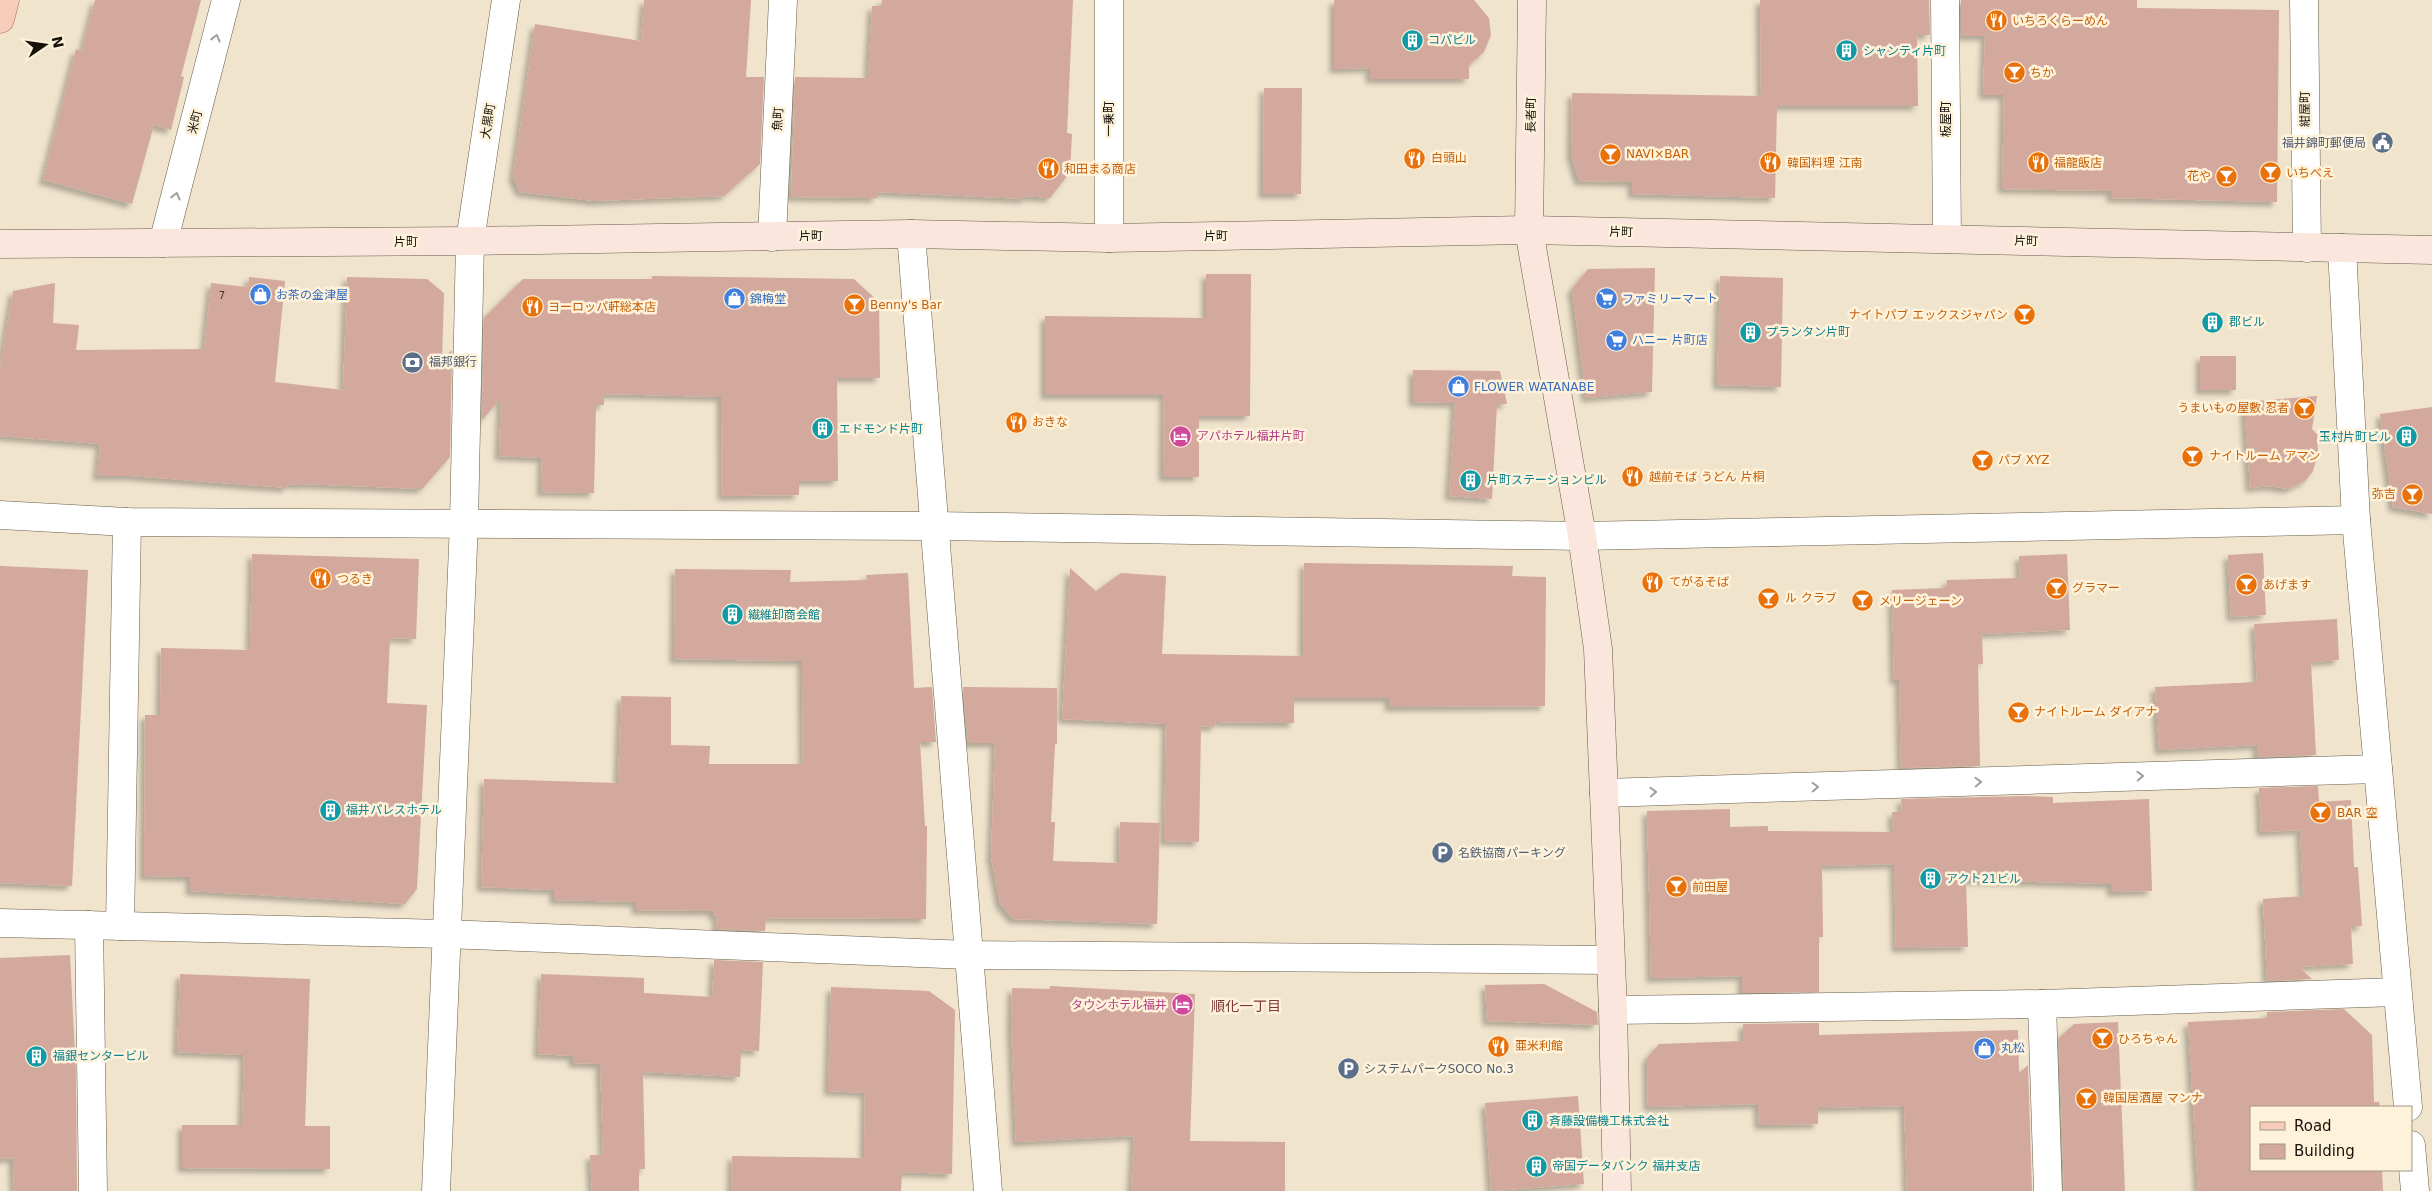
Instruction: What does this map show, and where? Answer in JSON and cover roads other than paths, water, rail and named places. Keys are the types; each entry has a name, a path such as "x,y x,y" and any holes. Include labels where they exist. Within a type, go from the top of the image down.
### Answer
{"main road":[{"path":"0,19 5,0"}],"street":[{"name":"米町","path":"164,243 226,0"},
{"name":"大黒町","path":"436,1191 445,934 464,523 470,241 506,0"},
{"name":"魚町","path":"772,237 783,0"},
{"name":"一乗町","path":"1109,0 1109,238"},
{"name":"長者町","path":"1532,0 1529,230 1582,536 1598,649 1613,1010 1618,1191"},
{"name":"板屋町","path":"1945,0 1947,239"},
{"name":"紺屋町","path":"2304,0 2307,248"},
{"name":"片町","path":"0,244 470,241 911,234 1109,238 1529,230 2432,250"},
{"path":"911,234 988,1191"},
{"path":"2342,248 2356,520 2408,1106"},
{"path":"0,515 127,522 933,526 1582,536 2356,520"},
{"path":"120,926 127,522"},
{"path":"1604,793 2378,769"},
{"path":"0,923 445,934 969,955 1610,960"},
{"path":"89,925 93,1191"},
{"path":"1613,1010 2042,1004 2397,992"},
{"path":"2042,1004 2048,1191"},
{"path":"2412,1156 2415,1191"}],"place":[{"name":"いちろくらーめん","path":"1996,21"},
{"name":"コパビル","path":"1412,40"},
{"name":"シャンティ片町","path":"1847,51"},
{"name":"ちか","path":"2014,73"},
{"name":"福井錦町郵便局","path":"2382,143"},
{"name":"NAVI×BAR","path":"1610,154"},
{"name":"白頭山","path":"1415,158"},
{"name":"韓国料理 江南","path":"1771,163"},
{"name":"福龍飯店","path":"2038,163"},
{"name":"和田まる商店","path":"1048,169"},
{"name":"いちべえ","path":"2270,173"},
{"name":"花や","path":"2227,176"},
{"name":"お茶の金津屋","path":"260,295"},
{"name":"錦梅堂","path":"734,299"},
{"name":"ファミリーマート","path":"1606,299"},
{"name":"Benny's Bar","path":"854,305"},
{"name":"ヨーロッパ軒総本店","path":"532,307"},
{"name":"ナイトパブ エックスジャパン","path":"2024,315"},
{"name":"郡ビル","path":"2213,322"},
{"name":"プランタン片町","path":"1750,332"},
{"name":"ハニー 片町店","path":"1616,340"},
{"name":"福邦銀行","path":"413,362"},
{"name":"FLOWER WATANABE","path":"1458,387"},
{"name":"うまいもの屋敷 忍者","path":"2305,408"},
{"name":"おきな","path":"1016,422"},
{"name":"エドモンド片町","path":"823,429"},
{"name":"アパホテル福井片町","path":"1181,436"},
{"name":"玉村片町ビル","path":"2407,437"},
{"name":"ナイトルーム アマン","path":"2193,456"},
{"name":"パブ XYZ","path":"1982,460"},
{"name":"越前そば うどん 片桐","path":"1633,477"},
{"name":"片町ステーションビル","path":"1471,480"},
{"name":"弥吉","path":"2412,494"},
{"name":"つるき","path":"321,579"},
{"name":"てがるそば","path":"1653,582"},
{"name":"あげます","path":"2247,585"},
{"name":"グラマー","path":"2056,588"},
{"name":"ル クラブ","path":"1769,598"},
{"name":"メリージェーン","path":"1863,601"},
{"name":"繊維卸商会館","path":"732,615"},
{"name":"ナイトルーム ダイアナ","path":"2018,712"},
{"name":"福井パレスホテル","path":"330,810"},
{"name":"BAR 空","path":"2321,813"},
{"name":"名鉄協商パーキング","path":"1442,853"},
{"name":"アクト21ビル","path":"1930,879"},
{"name":"前田屋","path":"1676,887"},
{"name":"タウンホテル福井","path":"1183,1005"},
{"name":"ひろちゃん","path":"2102,1039"},
{"name":"亜米利館","path":"1499,1046"},
{"name":"丸松","path":"1985,1048"},
{"name":"福銀センタービル","path":"37,1056"},
{"name":"システムパークSOCO No.3","path":"1348,1069"},
{"name":"韓国居酒屋 マンナ","path":"2087,1098"},
{"name":"斉藤設備機工株式会社","path":"1533,1121"},
{"name":"帝国データバンク 福井支店","path":"1536,1166"}],"district":[{"name":"順化一丁目","path":"1246,1006"}]}
